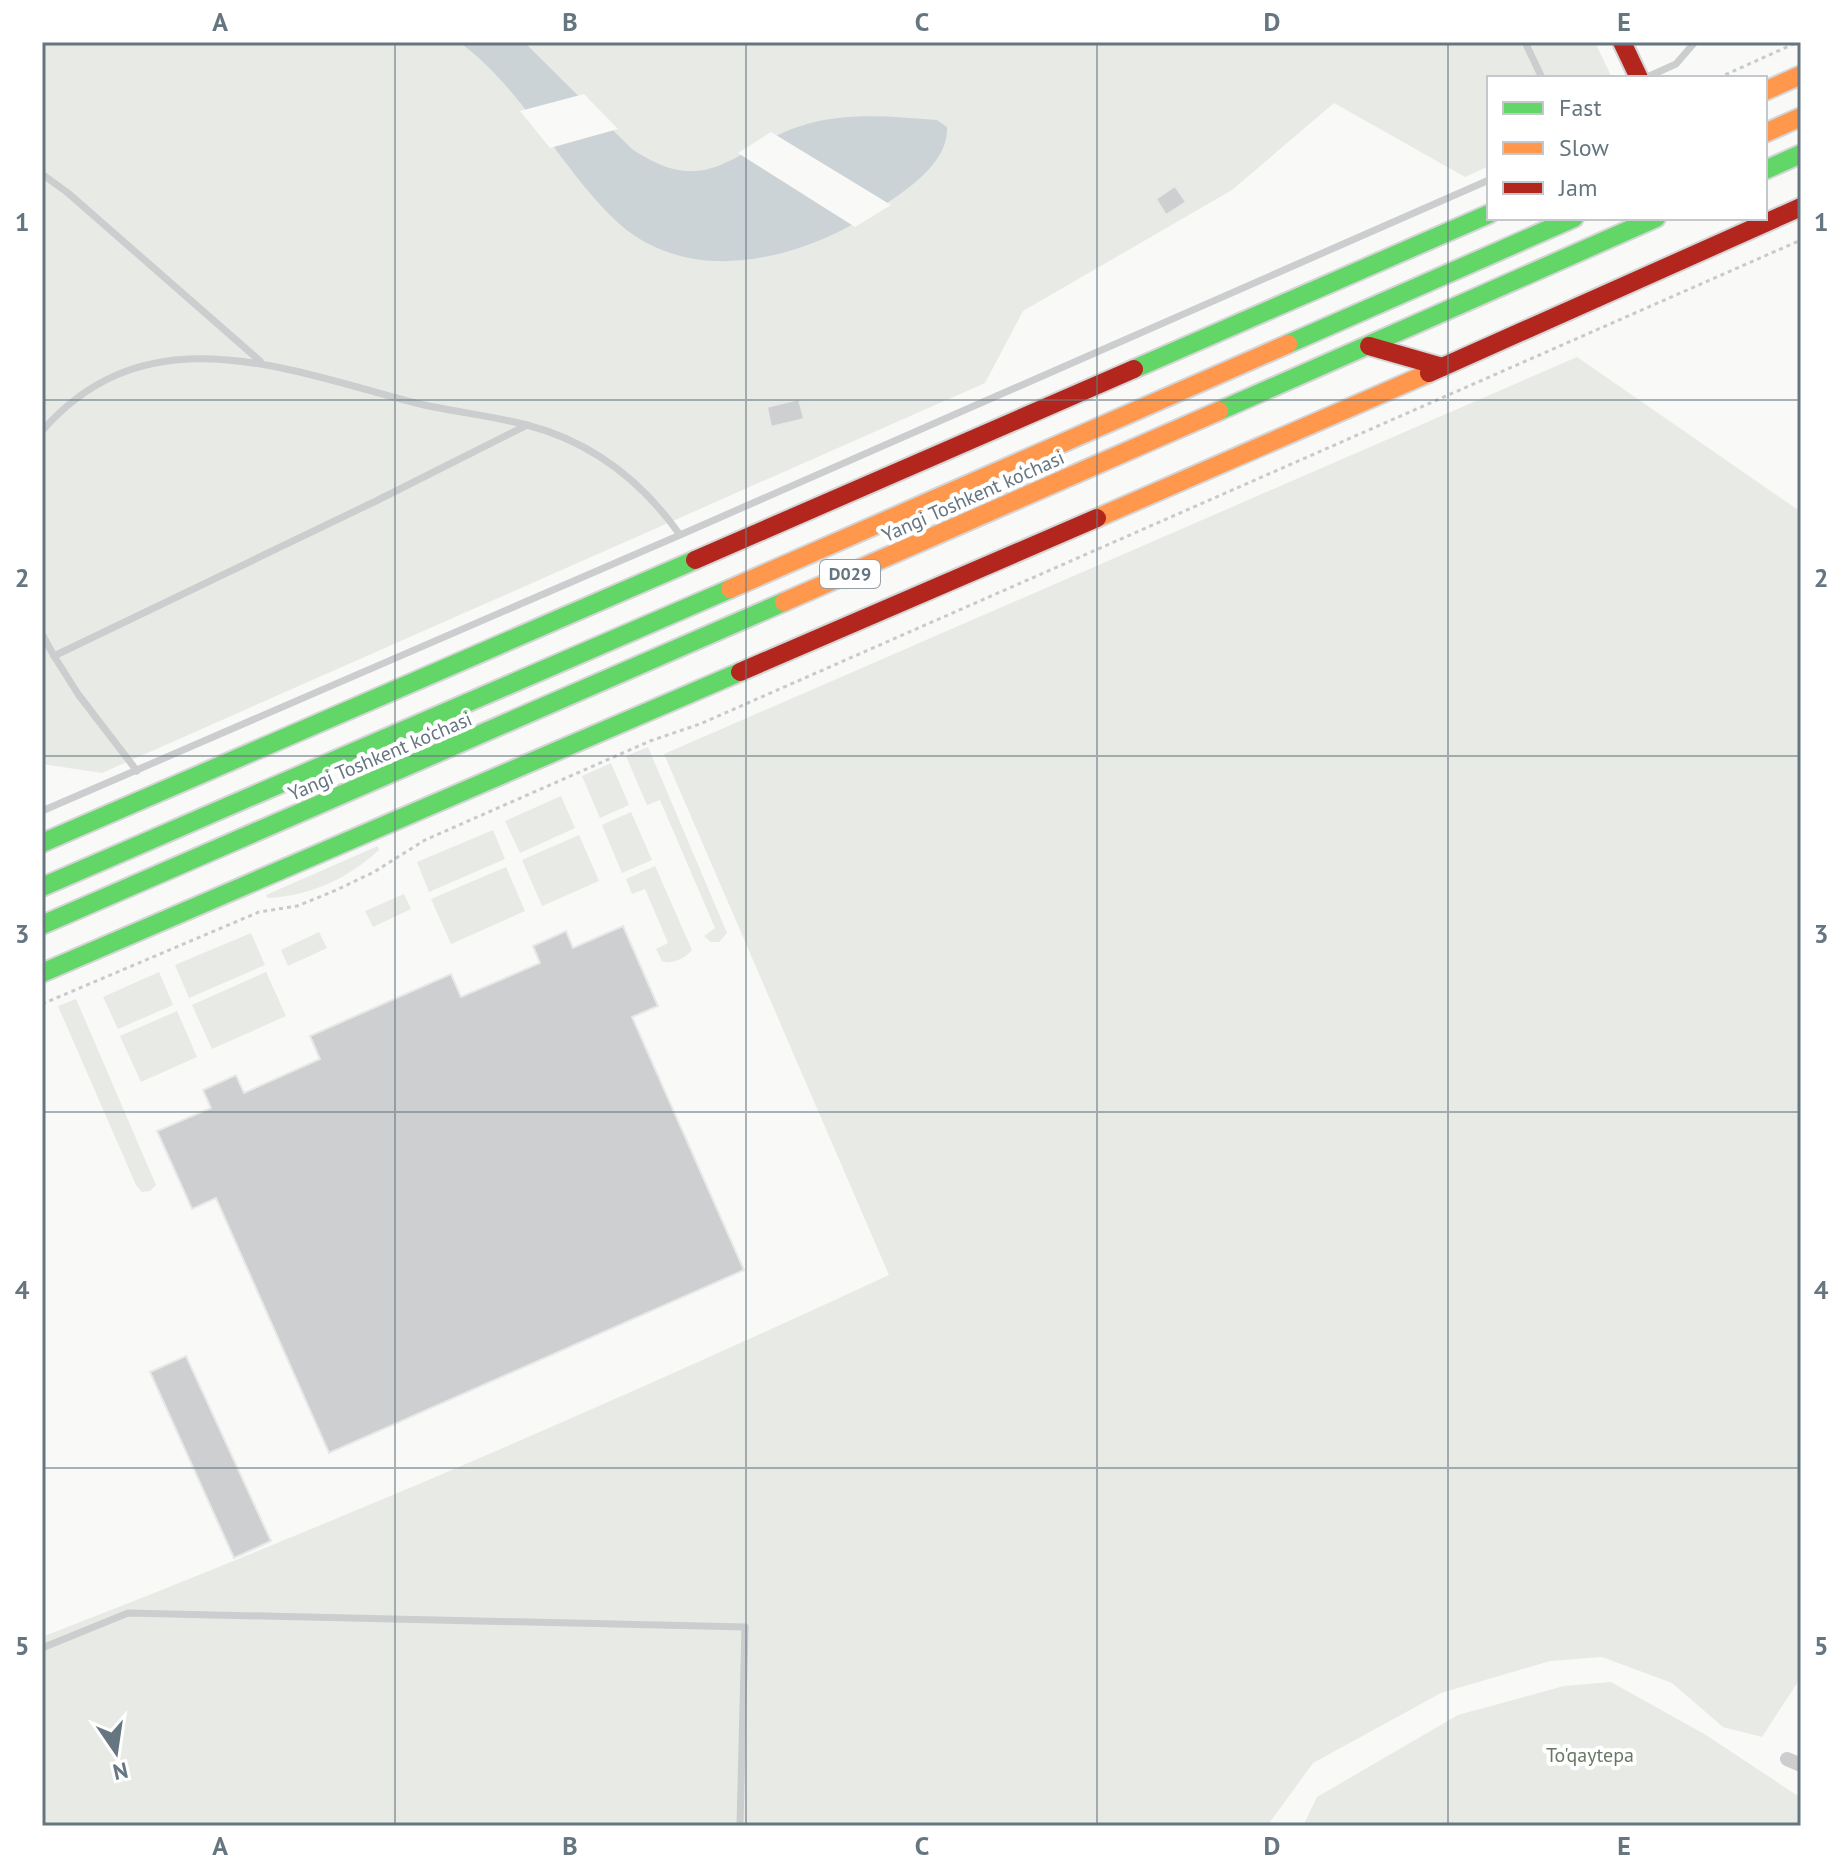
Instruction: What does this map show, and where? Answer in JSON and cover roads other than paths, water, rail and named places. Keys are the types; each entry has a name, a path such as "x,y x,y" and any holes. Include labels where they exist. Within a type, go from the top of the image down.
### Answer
{"main road":[{"path":"1622,42 1641,76"},
{"path":"1767,90 1801,75"},
{"path":"1767,132 1801,117"},
{"path":"1767,169 1801,154"},
{"path":"42,973 1442,367 1801,207"},
{"path":"42,843 1487,215"},
{"name":"Yangi Toshkent ko‘chasi","path":"42,887 497,692 1569,220"},
{"name":"Yangi Toshkent ko‘chasi","path":"42,925 495,730 1652,220"},
{"path":"1369,346 1442,367"}],"lane":[{"path":"1525,42 1541,76"},
{"path":"1647,76 1676,64 1695,42"},
{"path":"42,174 68,193 262,363"},
{"path":"42,811 1487,181"},
{"path":"42,431 60,410 83,392 108,377 133,368 183,359 262,363 313,373 421,404 527,425 571,440 606,459 642,488 680,535"},
{"path":"54,656 527,425"},
{"path":"42,634 78,694 137,771"},
{"path":"42,1648 128,1613 745,1627 740,1826"}],"park label":[{"name":"To'qaytepa","path":"1590,1755"}]}
